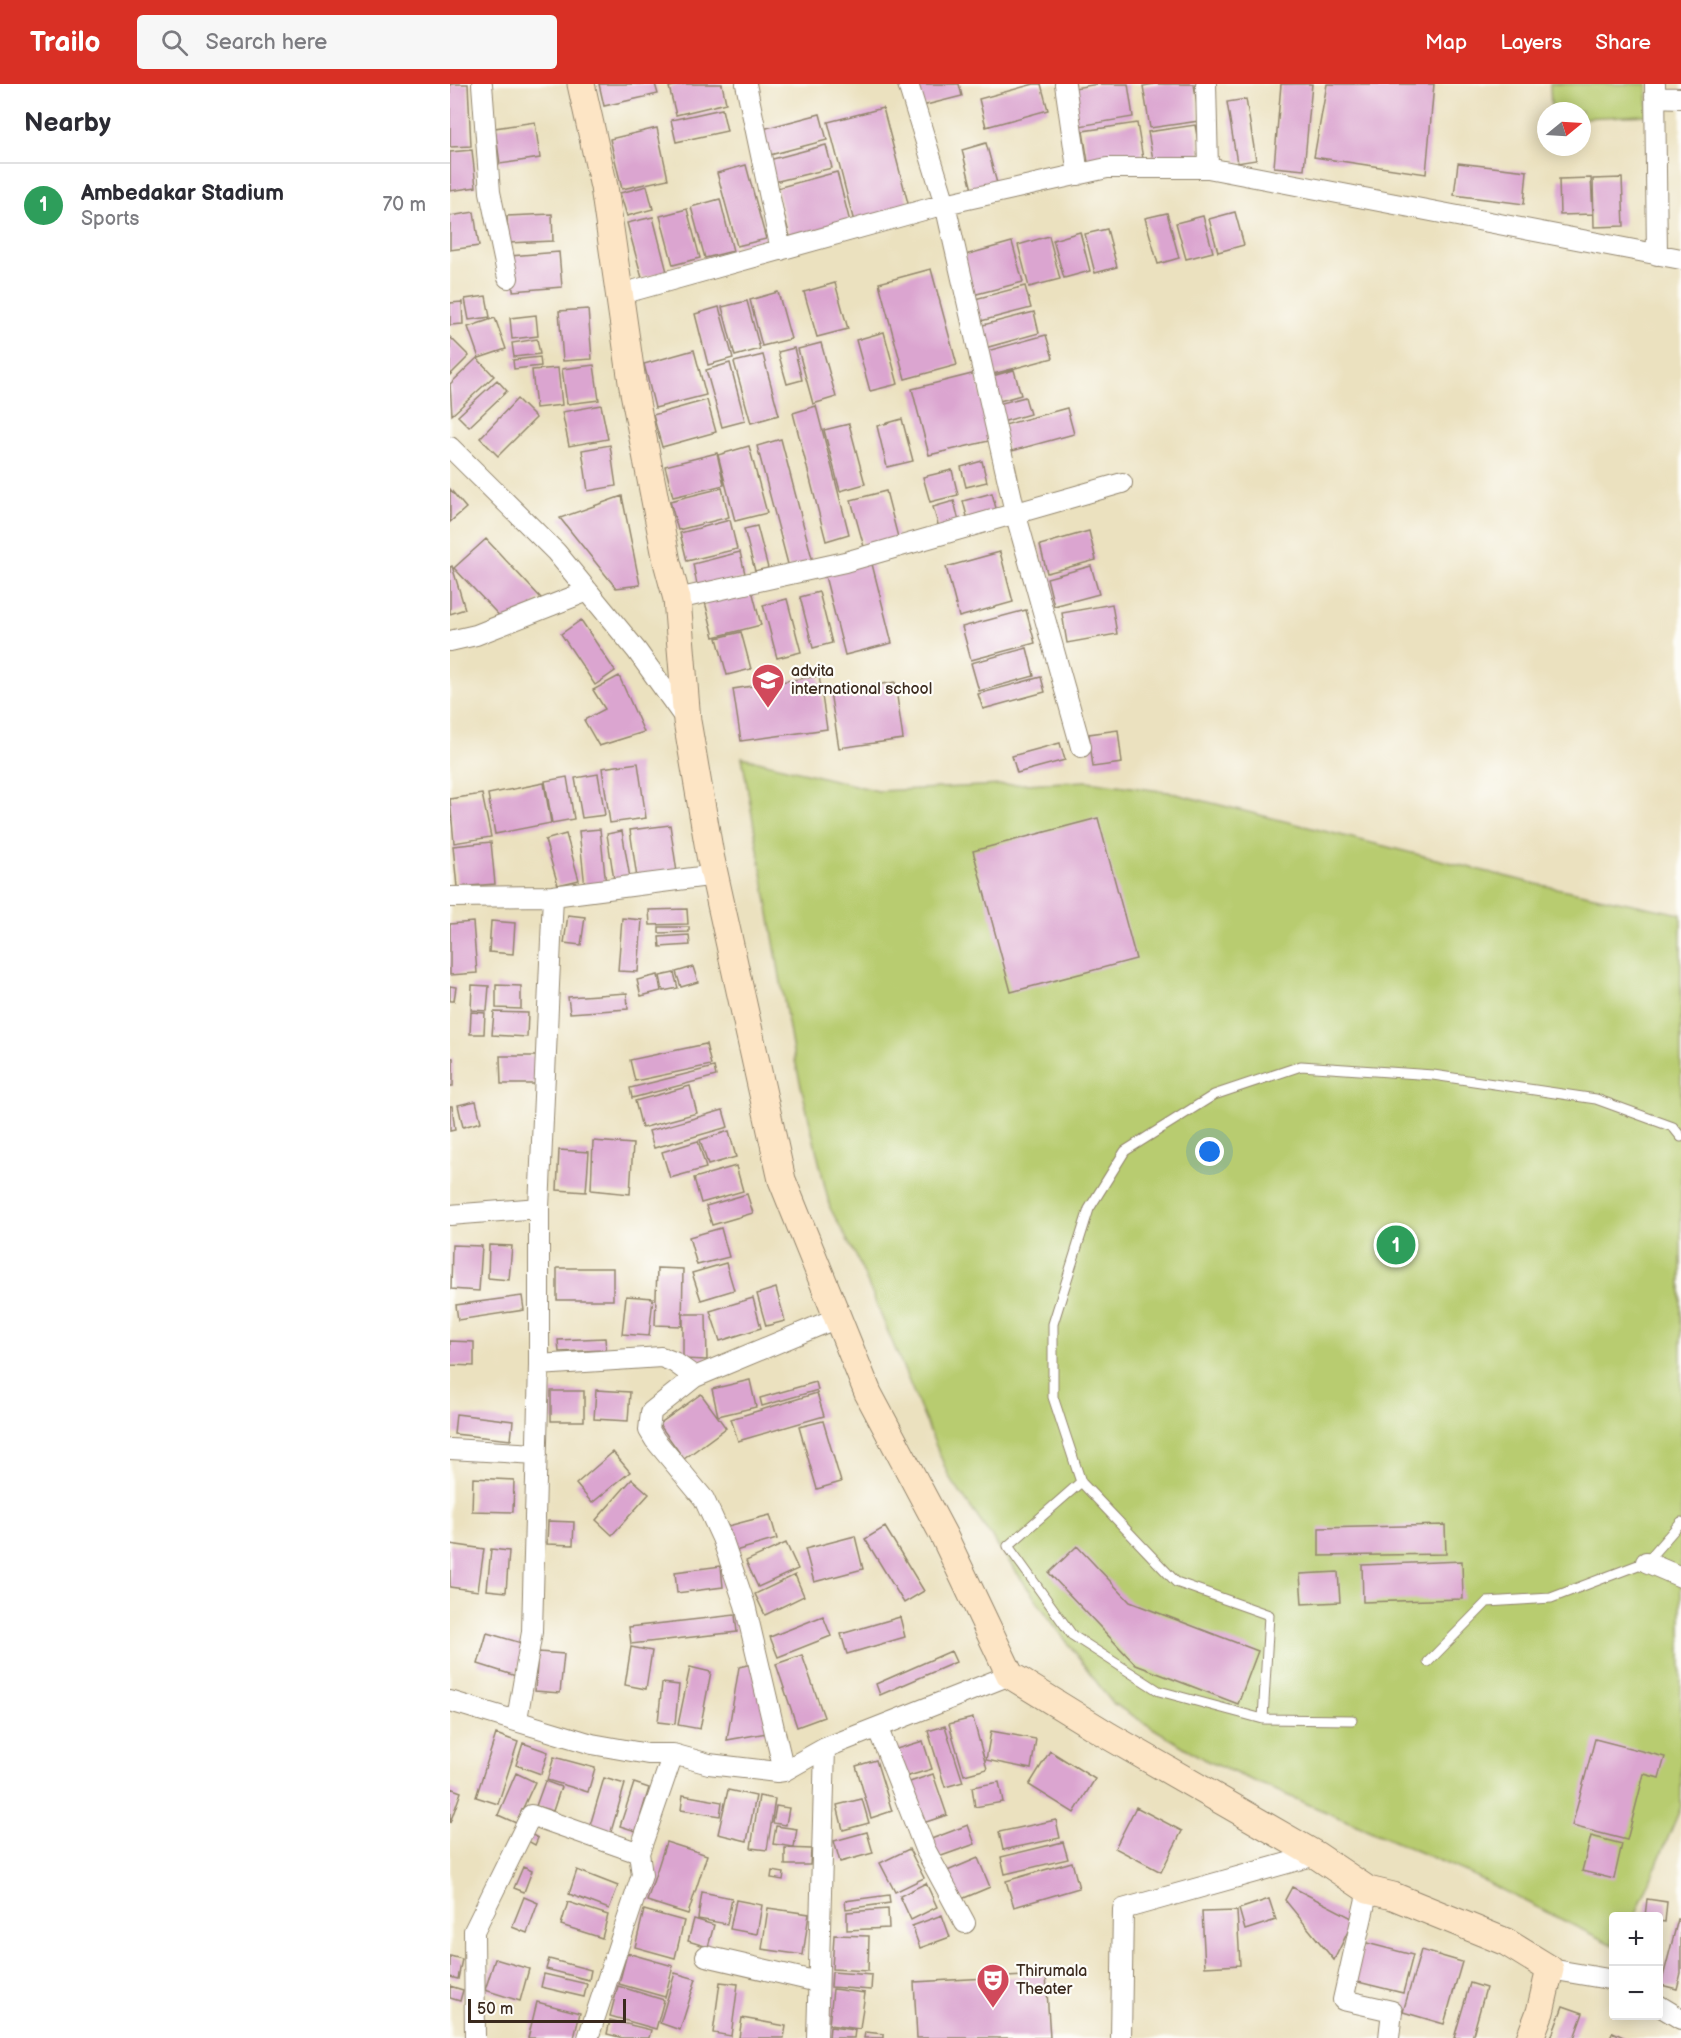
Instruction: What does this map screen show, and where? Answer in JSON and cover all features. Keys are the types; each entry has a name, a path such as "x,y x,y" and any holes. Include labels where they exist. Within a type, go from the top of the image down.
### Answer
{"street":[{"path":"482,84 489,192 508,278"},
{"path":"581,84 604,187 632,382 667,562 677,599 687,721 716,875 783,1180 868,1393 944,1536 1011,1675 1109,1736 1316,1855 1368,1890 1393,1896 1506,1941 1550,1969 1609,1979"},
{"path":"746,84 781,250"},
{"path":"908,84 945,204 1015,512 1081,747"},
{"path":"1065,84 1078,175"},
{"path":"1206,84 1208,168"},
{"path":"1657,255 1655,90 1681,98"},
{"path":"621,294 945,204 1107,168 1208,168 1681,259"},
{"path":"450,447 556,552 637,651 687,721"},
{"path":"677,599 845,562 1122,483"},
{"path":"450,641 476,635 588,591"},
{"path":"450,897 554,896 716,875"},
{"path":"517,1719 532,1632 539,1365 539,1208 554,896"},
{"path":"450,1215 539,1208"},
{"path":"784,1771 745,1605 722,1538 704,1499 655,1440 650,1430 651,1412 695,1377 837,1318"},
{"path":"539,1365 661,1358 674,1362 695,1377"},
{"path":"450,1449 537,1454"},
{"path":"1646,1562 1681,1576"},
{"path":"450,1701 517,1719 592,1744 648,1754 673,1754 722,1766 784,1771 825,1748 1011,1675"},
{"path":"878,1728 925,1849 965,1923"},
{"path":"817,2038 825,1748"},
{"path":"588,2038 642,1875 639,1853 673,1754"},
{"path":"475,2038 474,1930 531,1815 639,1853"},
{"path":"1121,2038 1123,1909 1316,1855"},
{"path":"1368,1890 1343,2000 1392,2011 1389,2038"},
{"path":"706,1956 818,1982"},
{"path":"1530,2038 1540,2012 1550,1969"},
{"path":"1663,2008 1681,2019"}],"lane":[{"path":"1263,1719 1269,1615 1176,1582 1081,1482 1053,1397 1053,1324 1089,1209 1125,1151 1214,1095 1301,1066 1433,1075 1596,1099 1672,1127 1681,1137"},
{"path":"1081,1482 1008,1546 1072,1635 1159,1691 1263,1719 1352,1720"},
{"path":"1428,1662 1487,1602 1551,1598 1646,1562 1681,1522"}],"green space":[{"path":"1550,84 1647,84 1648,115 1591,118 1591,102 1551,102"},
{"path":"742,757 878,791 1087,781 1168,792 1532,883 1681,914 1681,1807 1637,1912 1609,1912 1609,1943 1468,1873 1205,1760 1112,1703 949,1477 857,1258 830,1208 793,1052"}],"building":[{"path":"450,84 468,84 471,146 450,147"},
{"path":"599,84 655,84 658,94 604,106"},
{"path":"684,84 722,84 726,103 676,115 669,87"},
{"path":"916,84 959,84 962,96 922,106"},
{"path":"1041,84 1048,110 986,127 979,99"},
{"path":"1098,84 1128,84 1133,117 1074,127 1068,89"},
{"path":"1194,84 1199,121 1150,128 1143,86"},
{"path":"1281,84 1312,84 1304,170 1274,167"},
{"path":"1327,84 1434,84 1426,174 1314,157"},
{"path":"1246,99 1256,160 1237,163 1227,102"},
{"path":"883,108 909,207 854,222 828,122"},
{"path":"722,109 727,131 676,142 671,120"},
{"path":"820,114 827,140 766,156 759,130"},
{"path":"535,122 540,158 500,164 495,128"},
{"path":"1137,123 1143,159 1089,168 1083,131"},
{"path":"1195,125 1201,158 1154,165 1148,132"},
{"path":"657,128 668,179 622,189 610,139"},
{"path":"986,143 998,187 973,194 962,150"},
{"path":"826,145 832,168 774,182 769,160"},
{"path":"472,150 476,187 450,191 450,152"},
{"path":"1458,163 1527,171 1524,204 1454,195"},
{"path":"746,165 766,239 737,246 717,173"},
{"path":"837,172 850,222 790,237 777,188"},
{"path":"1591,178 1593,214 1560,215 1559,179"},
{"path":"1622,178 1624,226 1594,227 1593,179"},
{"path":"647,186 653,209 627,216 620,193"},
{"path":"720,199 733,251 705,258 691,207"},
{"path":"687,209 700,258 673,265 660,216"},
{"path":"474,212 479,246 450,250 450,216"},
{"path":"1235,212 1244,245 1218,252 1209,219"},
{"path":"1167,213 1179,258 1158,264 1145,218"},
{"path":"552,214 553,241 508,243 507,216"},
{"path":"1203,216 1213,252 1186,259 1176,223"},
{"path":"653,217 667,272 642,278 627,223"},
{"path":"1107,229 1117,267 1095,273 1085,234"},
{"path":"1080,232 1090,271 1064,278 1053,240"},
{"path":"1049,236 1060,279 1029,287 1018,245"},
{"path":"1012,242 1023,282 969,296 958,257"},
{"path":"559,252 562,287 513,291 510,256"},
{"path":"931,269 957,365 905,379 879,283"},
{"path":"835,283 848,329 817,337 804,292"},
{"path":"1025,286 1031,308 977,322 971,300"},
{"path":"778,292 791,339 762,346 750,300"},
{"path":"486,296 490,317 469,320 465,299"},
{"path":"747,301 760,349 735,356 722,307"},
{"path":"462,302 463,324 450,325 450,303"},
{"path":"719,307 733,358 708,365 695,314"},
{"path":"588,309 592,359 563,361 559,311"},
{"path":"1034,312 1039,333 985,348 979,326"},
{"path":"536,315 538,336 512,339 510,318"},
{"path":"495,318 506,349 479,358 468,327"},
{"path":"884,332 898,384 870,391 856,340"},
{"path":"1046,335 1053,358 993,374 987,351"},
{"path":"450,337 469,356 450,375"},
{"path":"537,339 540,354 514,357 512,343"},
{"path":"821,343 836,397 813,404 798,349"},
{"path":"794,348 802,380 787,384 778,352"},
{"path":"694,350 706,395 655,408 644,364"},
{"path":"763,355 779,415 751,423 734,362"},
{"path":"540,357 541,366 514,369 513,360"},
{"path":"477,358 494,376 452,415 450,384"},
{"path":"730,363 745,421 722,427 706,370"},
{"path":"594,365 599,400 567,404 562,369"},
{"path":"558,368 562,405 536,408 532,370"},
{"path":"1014,370 1021,395 996,402 989,377"},
{"path":"976,373 993,440 929,455 912,389"},
{"path":"497,380 507,391 469,427 458,416"},
{"path":"1025,397 1030,414 1002,422 998,404"},
{"path":"517,399 536,418 498,456 480,438"},
{"path":"707,400 716,432 662,447 653,415"},
{"path":"601,405 608,439 569,446 562,412"},
{"path":"816,406 849,534 826,541 793,413"},
{"path":"1067,408 1074,434 1008,452 1001,426"},
{"path":"902,419 913,461 887,467 877,426"},
{"path":"849,424 865,484 840,491 824,430"},
{"path":"781,439 813,562 789,568 757,446"},
{"path":"610,445 616,486 588,491 582,450"},
{"path":"749,446 767,513 735,521 718,455"},
{"path":"717,453 724,485 673,497 665,466"},
{"path":"982,461 987,482 966,487 961,467"},
{"path":"952,470 958,495 930,502 923,477"},
{"path":"722,488 729,517 678,530 670,501"},
{"path":"450,489 466,508 450,522"},
{"path":"886,491 900,545 866,554 851,500"},
{"path":"992,493 998,516 969,524 963,501"},
{"path":"622,496 640,585 616,588 560,518"},
{"path":"954,501 961,529 941,535 933,507"},
{"path":"730,520 737,549 687,561 680,533"},
{"path":"757,526 768,568 755,571 744,529"},
{"path":"1089,531 1096,560 1047,573 1040,545"},
{"path":"486,539 541,598 510,627 454,568"},
{"path":"740,552 746,578 698,590 693,564"},
{"path":"1000,552 1013,602 959,617 946,567"},
{"path":"871,560 892,643 845,655 824,572"},
{"path":"452,566 465,609 450,614 450,567"},
{"path":"1091,566 1099,594 1054,606 1047,578"},
{"path":"752,590 761,625 714,637 705,602"},
{"path":"819,592 832,643 813,648 800,597"},
{"path":"787,599 801,652 777,658 763,605"},
{"path":"1112,604 1117,634 1067,643 1062,613"},
{"path":"1026,610 1035,643 971,660 962,627"},
{"path":"581,620 615,671 595,685 561,634"},
{"path":"741,632 751,669 727,675 717,638"},
{"path":"1027,648 1034,676 979,691 971,663"},
{"path":"619,676 644,732 599,746 584,720 605,709 593,690"},
{"path":"819,676 827,729 741,741 733,689"},
{"path":"1041,677 1045,692 983,709 978,694"},
{"path":"895,682 903,739 839,748 830,692"},
{"path":"1118,730 1122,763 1093,767 1089,734"},
{"path":"1060,743 1065,760 1017,773 1012,756"},
{"path":"638,763 646,818 610,823 602,768"},
{"path":"598,774 605,815 582,818 575,778"},
{"path":"567,777 574,819 552,823 545,781"},
{"path":"544,783 551,823 495,834 488,794"},
{"path":"482,794 491,837 454,843 450,799"},
{"path":"1098,818 1136,959 1011,992 973,851"},
{"path":"670,825 678,879 638,885 630,830"},
{"path":"600,829 606,885 585,887 579,831"},
{"path":"622,831 630,878 614,880 607,834"},
{"path":"566,834 579,880 558,885 545,840"},
{"path":"491,842 495,884 457,887 453,846"},
{"path":"687,909 688,924 650,925 649,910"},
{"path":"568,915 585,917 581,945 564,943"},
{"path":"622,918 642,920 638,972 618,971"},
{"path":"491,921 515,923 513,954 489,952"},
{"path":"473,922 477,973 450,975 450,924"},
{"path":"659,927 689,927 689,932 659,933"},
{"path":"689,935 690,945 660,947 659,937"},
{"path":"693,967 698,982 681,987 676,972"},
{"path":"674,973 678,988 663,991 660,976"},
{"path":"658,975 661,991 641,996 637,980"},
{"path":"472,985 489,986 487,1011 471,1010"},
{"path":"496,985 521,986 521,1009 496,1008"},
{"path":"450,986 456,987 454,1001 450,1001"},
{"path":"627,993 628,1009 570,1013 568,997"},
{"path":"471,1012 485,1013 484,1034 470,1034"},
{"path":"494,1012 528,1013 527,1037 492,1035"},
{"path":"706,1044 711,1065 635,1081 630,1060"},
{"path":"500,1056 540,1056 540,1084 501,1084"},
{"path":"450,1058 453,1058 453,1086 450,1086"},
{"path":"714,1067 716,1076 632,1098 630,1088"},
{"path":"690,1086 697,1113 642,1128 635,1101"},
{"path":"476,1101 481,1122 463,1127 458,1105"},
{"path":"450,1106 452,1106 455,1130 450,1131"},
{"path":"723,1110 728,1127 654,1148 649,1131"},
{"path":"729,1131 736,1157 708,1165 700,1140"},
{"path":"593,1141 633,1144 630,1194 591,1190"},
{"path":"698,1141 706,1168 670,1178 662,1152"},
{"path":"559,1150 589,1152 586,1192 557,1190"},
{"path":"736,1166 743,1191 701,1203 694,1178"},
{"path":"747,1194 753,1213 712,1225 706,1206"},
{"path":"721,1228 729,1257 697,1265 689,1237"},
{"path":"452,1245 482,1246 479,1291 451,1289"},
{"path":"489,1245 512,1246 509,1280 488,1278"},
{"path":"726,1263 734,1290 701,1300 692,1273"},
{"path":"557,1268 613,1268 613,1300 557,1300"},
{"path":"657,1268 683,1269 682,1326 655,1325"},
{"path":"776,1288 785,1321 766,1326 757,1294"},
{"path":"522,1296 524,1310 458,1320 456,1305"},
{"path":"626,1296 653,1298 649,1336 622,1334"},
{"path":"753,1298 761,1328 720,1341 710,1311"},
{"path":"683,1314 706,1314 707,1360 683,1359"},
{"path":"605,1338 606,1350 559,1352 558,1340"},
{"path":"450,1341 474,1342 474,1366 450,1365"},
{"path":"750,1380 756,1407 718,1416 712,1389"},
{"path":"816,1382 818,1390 762,1406 760,1398"},
{"path":"596,1390 630,1392 628,1421 594,1419"},
{"path":"551,1391 584,1391 584,1421 551,1421"},
{"path":"817,1393 824,1416 738,1441 731,1419"},
{"path":"701,1394 726,1428 684,1459 659,1424"},
{"path":"456,1414 513,1421 511,1440 454,1434"},
{"path":"823,1421 841,1482 817,1489 799,1427"},
{"path":"613,1452 630,1472 592,1503 576,1484"},
{"path":"473,1478 514,1480 513,1512 472,1511"},
{"path":"632,1479 649,1494 612,1535 596,1520"},
{"path":"770,1515 777,1539 735,1551 728,1526"},
{"path":"548,1521 574,1522 573,1545 547,1544"},
{"path":"1445,1525 1446,1554 1319,1556 1319,1528"},
{"path":"885,1527 924,1591 904,1603 865,1539"},
{"path":"855,1536 863,1569 814,1582 805,1549"},
{"path":"786,1543 798,1569 758,1587 746,1561"},
{"path":"450,1544 484,1549 478,1591 450,1587"},
{"path":"1077,1546 1130,1602 1258,1651 1238,1704 1136,1665 1049,1573"},
{"path":"491,1549 509,1551 506,1592 487,1590"},
{"path":"1462,1561 1463,1599 1363,1602 1362,1565"},
{"path":"721,1566 723,1587 677,1593 675,1572"},
{"path":"1338,1572 1340,1602 1302,1604 1300,1574"},
{"path":"795,1575 804,1596 765,1615 755,1594"},
{"path":"735,1615 737,1632 631,1644 629,1627"},
{"path":"823,1616 831,1636 778,1657 770,1637"},
{"path":"900,1617 905,1637 847,1654 841,1634"},
{"path":"487,1633 525,1644 516,1676 478,1664"},
{"path":"631,1647 652,1651 646,1689 625,1685"},
{"path":"951,1651 956,1662 880,1695 876,1684"},
{"path":"538,1652 564,1654 560,1693 535,1691"},
{"path":"802,1655 824,1717 797,1727 776,1664"},
{"path":"752,1664 773,1732 727,1740 739,1667"},
{"path":"690,1667 711,1672 700,1729 678,1725"},
{"path":"662,1683 679,1685 675,1724 658,1722"},
{"path":"973,1718 987,1769 964,1775 949,1724"},
{"path":"945,1726 963,1782 945,1787 928,1731"},
{"path":"991,1731 1036,1739 1031,1769 986,1760"},
{"path":"496,1734 518,1742 498,1804 476,1797"},
{"path":"1595,1739 1665,1757 1659,1778 1644,1774 1627,1840 1572,1826"},
{"path":"923,1741 932,1769 902,1778 893,1750"},
{"path":"523,1743 548,1752 541,1774 516,1765"},
{"path":"1050,1751 1095,1779 1074,1813 1029,1785"},
{"path":"554,1757 595,1768 588,1792 547,1780"},
{"path":"876,1760 892,1811 871,1818 856,1766"},
{"path":"516,1773 535,1782 516,1823 498,1815"},
{"path":"933,1774 947,1815 917,1825 904,1784"},
{"path":"604,1778 625,1784 610,1835 589,1829"},
{"path":"545,1781 561,1787 553,1811 536,1806"},
{"path":"999,1782 1003,1802 975,1807 972,1787"},
{"path":"634,1783 649,1788 636,1831 620,1826"},
{"path":"450,1788 461,1792 450,1823"},
{"path":"728,1790 756,1796 747,1841 718,1834"},
{"path":"683,1795 722,1802 720,1816 681,1810"},
{"path":"759,1796 775,1799 767,1850 751,1848"},
{"path":"862,1799 869,1823 843,1830 837,1805"},
{"path":"776,1806 789,1808 786,1825 773,1823"},
{"path":"1136,1807 1182,1831 1161,1872 1115,1848"},
{"path":"1056,1820 1060,1838 1003,1850 999,1832"},
{"path":"968,1825 975,1844 933,1859 926,1841"},
{"path":"776,1826 797,1829 794,1847 773,1844"},
{"path":"867,1832 873,1853 840,1862 834,1841"},
{"path":"529,1833 538,1838 535,1845 526,1840"},
{"path":"1591,1836 1622,1844 1614,1879 1582,1871"},
{"path":"666,1842 707,1855 688,1914 647,1901"},
{"path":"1063,1842 1068,1859 1005,1874 1001,1857"},
{"path":"785,1848 811,1849 810,1865 785,1865"},
{"path":"909,1849 924,1878 895,1892 880,1863"},
{"path":"978,1858 990,1887 957,1901 945,1872"},
{"path":"1072,1862 1079,1888 1014,1907 1006,1881"},
{"path":"523,1867 532,1871 524,1892 514,1888"},
{"path":"577,1870 618,1886 609,1909 569,1894"},
{"path":"772,1871 784,1873 783,1880 771,1878"},
{"path":"926,1883 937,1907 911,1920 900,1896"},
{"path":"1292,1887 1354,1919 1334,1960 1285,1900"},
{"path":"702,1892 732,1898 727,1924 698,1919"},
{"path":"889,1895 890,1903 846,1909 845,1901"},
{"path":"524,1897 538,1903 527,1933 512,1927"},
{"path":"1269,1899 1276,1920 1245,1930 1239,1909"},
{"path":"1647,1899 1667,1902 1665,1922 1663,1922 1663,1912 1645,1912"},
{"path":"736,1900 762,1905 757,1934 730,1929"},
{"path":"568,1902 608,1915 602,1938 561,1925"},
{"path":"768,1908 809,1914 803,1955 762,1949"},
{"path":"888,1909 889,1928 847,1930 847,1912"},
{"path":"644,1910 684,1921 675,1958 635,1947"},
{"path":"1237,1911 1240,1965 1205,1967 1202,1912"},
{"path":"942,1915 950,1937 920,1948 912,1926"},
{"path":"694,1919 714,1925 708,1947 688,1941"},
{"path":"1678,1919 1681,1920 1681,1973 1677,1989 1663,1986 1663,1977"},
{"path":"834,1935 869,1936 868,1971 832,1969"},
{"path":"1363,1942 1413,1955 1403,1993 1354,1981"},
{"path":"1421,1950 1462,1962 1444,2024 1403,2012"},
{"path":"627,1953 673,1966 665,1997 619,1984"},
{"path":"450,1956 462,1959 458,1979 450,1977"},
{"path":"495,1959 529,1969 520,2001 485,1990"},
{"path":"549,1959 591,1970 589,1980 546,1969"},
{"path":"832,1972 872,1975 871,1990 831,1987"},
{"path":"675,1973 696,1979 680,2030 660,2023"},
{"path":"544,1974 587,1984 584,1997 541,1987"},
{"path":"1046,1975 1050,2038 917,2038 914,1982"},
{"path":"720,1982 738,1984 731,2036 713,2033"},
{"path":"1470,1983 1486,1988 1472,2038 1454,2038"},
{"path":"450,1986 463,1990 460,2001 450,1998"},
{"path":"618,1986 664,2000 656,2029 610,2016"},
{"path":"833,1989 865,1993 860,2029 829,2025"},
{"path":"537,2002 580,2013 574,2038 528,2038"},
{"path":"1563,2006 1583,2013 1574,2038 1551,2038"},
{"path":"742,2018 786,2026 784,2038 739,2038"},
{"path":"610,2020 651,2030 649,2038 623,2038 607,2034"},
{"path":"830,2027 855,2030 854,2038 829,2038"},
{"path":"865,2032 884,2034 884,2038 864,2038"},
{"path":"1613,2032 1625,2038 1610,2038"}],"place":[{"name":"advita international school","path":"768,709"},
{"name":"Ambedakar Stadium","path":"1396,1245"},
{"name":"Thirumala Theater","path":"993,2009"}]}
